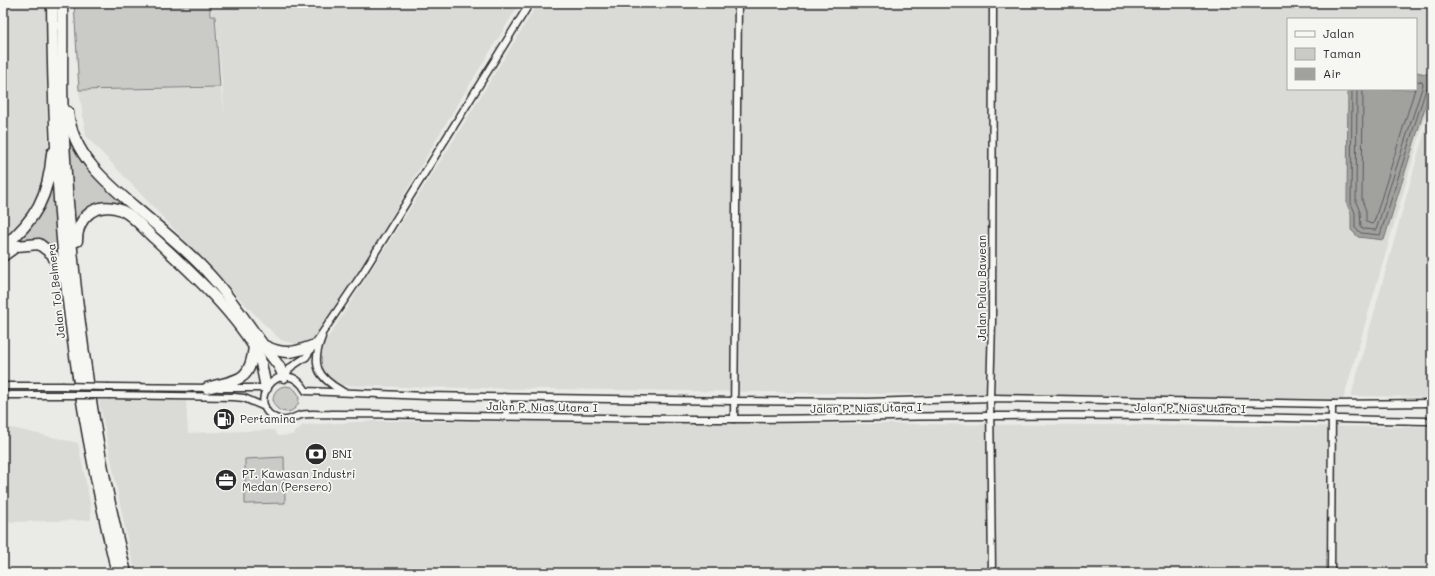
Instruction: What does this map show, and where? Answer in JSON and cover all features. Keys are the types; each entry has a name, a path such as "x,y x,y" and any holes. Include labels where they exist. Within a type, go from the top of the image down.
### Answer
{"highway":[{"name":"Jalan Tol Belmera","path":"52,3 54,114 71,282 110,502 126,573"},
{"name":"Jalan Tol Belmera","path":"62,3 64,76 63,120 74,352 117,573"},
{"path":"64,76 69,118 74,137 93,169 111,188 141,212 207,272 258,346 266,388"},
{"path":"3,247 32,219 46,192 51,163 54,114"},
{"path":"71,282 79,227 89,213 105,207 114,208 128,213 171,253 223,307 258,346 279,366 284,376"},
{"path":"3,256 17,246 39,244 52,254 71,282"},
{"path":"258,346 278,352 288,353 312,346"},
{"path":"207,388 245,375 251,368 258,346"}],"street":[{"path":"3,395 234,396 244,398 265,407 264,394 266,388 273,380 284,376 291,367 306,357 312,346 325,330 362,274 530,3"},
{"path":"734,419 738,3"},
{"name":"Jalan Pulau Bawean","path":"992,573 990,398 992,321 993,3"},
{"path":"325,330 318,348 317,367 321,375 328,383 344,392"},
{"name":"Jalan P. Nias Utara I","path":"284,376 297,380 306,390 427,396 868,402 990,398 1332,404 1432,403"},
{"path":"3,386 266,388"},
{"path":"503,417 507,413 509,407 508,401 504,397"},
{"path":"1331,573 1332,404"},
{"name":"Jalan P. Nias Utara I","path":"265,407 274,417 280,420 294,419 300,415 373,413 503,417 734,419 990,416 1432,421"}],"shaded area":[{"path":"3,3 47,3 48,164 46,185 16,233 3,243"},
{"path":"212,3 520,3 443,128 319,341 307,345 281,340 262,322 86,136 79,90 221,88 225,117 216,15 212,15"},
{"path":"538,3 1432,3 1432,94 1343,400 342,385 329,378 324,371 320,356 326,341 450,146"},
{"path":"1432,104 1432,397 1351,396"},
{"path":"99,400 186,400 188,433 274,430 278,436 292,435 303,425 376,421 1432,427 1432,573 136,573 129,548"},
{"path":"3,426 78,443 90,503 91,520 5,522 5,573 3,573"}],"green space":[{"path":"74,3 210,3 210,16 215,16 220,87 79,90"},
{"path":"69,132 95,175 130,212 94,205 83,212 74,228"},
{"path":"52,180 59,251 57,254 37,242 27,240 16,243"},
{"path":"286,386 295,390 299,399 295,408 286,412 277,408 273,399 277,390"},
{"path":"284,457 285,503 245,504 245,459"}],"water":[{"path":"1417,72 1432,75 1432,85 1384,240 1358,237 1351,230 1351,214 1347,204 1348,90 1417,90"}],"place":[{"name":"Pertamina","path":"224,419"},
{"name":"BNI","path":"316,454"},
{"name":"PT. Kawasan Industri Medan (Persero)","path":"226,480"}]}
